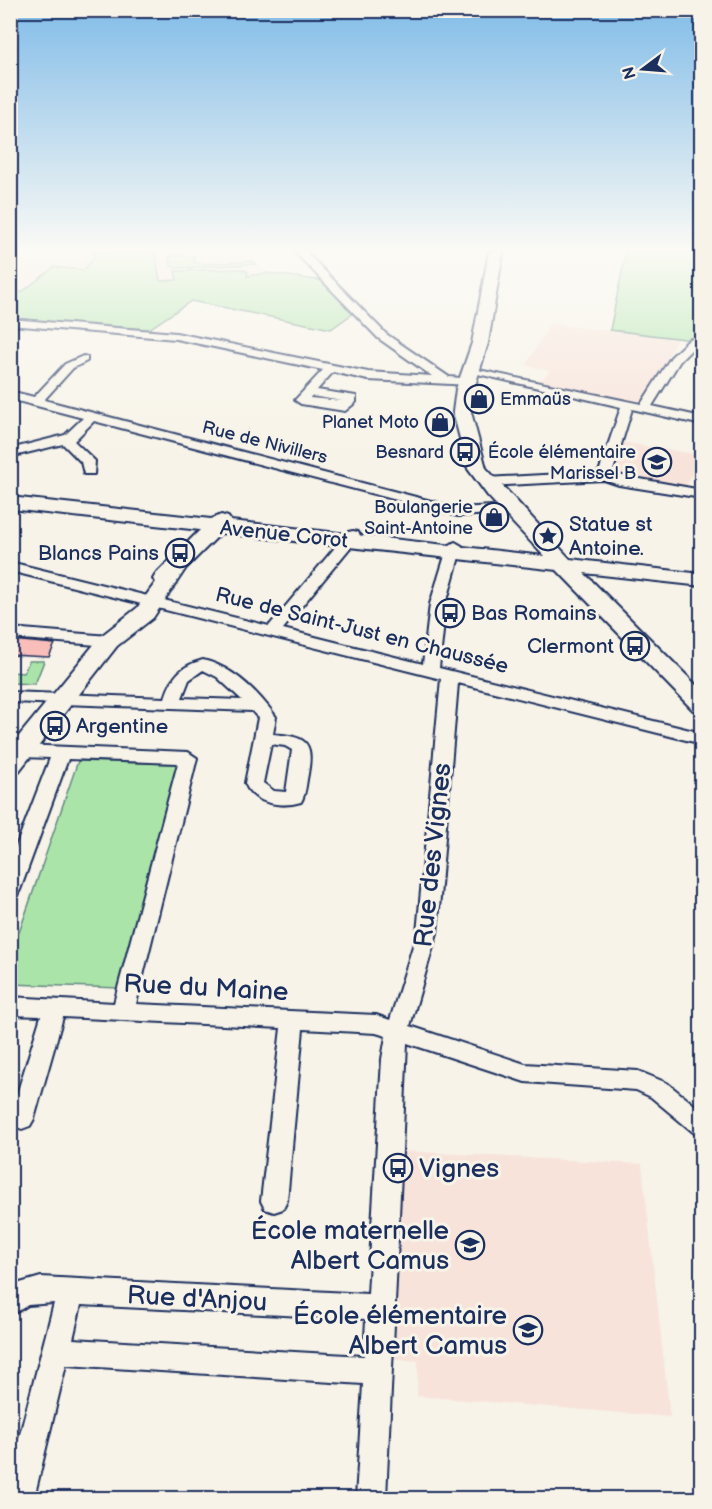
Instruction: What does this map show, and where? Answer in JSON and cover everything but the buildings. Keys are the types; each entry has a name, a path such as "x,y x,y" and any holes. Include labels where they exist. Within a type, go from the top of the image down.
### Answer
{"street":[{"path":"15,322 176,336 375,377 445,380 470,376 629,404 702,421"},
{"path":"369,322 382,336 445,380"},
{"path":"481,322 462,419 477,469 511,509 702,705"},
{"path":"645,408 675,359 694,341"},
{"path":"37,401 69,366 83,359"},
{"path":"308,392 330,369"},
{"name":"Rue de Nivillers","path":"10,395 458,512 511,509"},
{"path":"605,476 629,404"},
{"path":"10,453 65,439 75,434 92,416"},
{"path":"65,439 88,461 89,471"},
{"path":"486,482 605,476 619,481 702,494"},
{"name":"Avenue Corot","path":"10,497 454,550 702,572"},
{"name":"Avenue Corot","path":"10,503 219,523"},
{"path":"16,758 109,641 145,613 146,600 219,523"},
{"path":"273,632 350,538"},
{"path":"431,670 436,609 454,550"},
{"name":"Avenue Corot","path":"561,561 702,580"},
{"name":"Rue de Saint-Just en Chaussée","path":"10,566 702,739"},
{"path":"10,633 109,641"},
{"path":"172,703 183,675 194,669 210,667 225,673 267,717 263,738"},
{"name":"Rue des Vignes","path":"371,1498 393,1059 398,1030 427,933 450,675"},
{"path":"10,697 257,706"},
{"path":"16,758 61,752 188,758 123,1012"},
{"path":"10,890 61,752"},
{"name":"Rue du Maine","path":"10,1006 365,1022 398,1030 525,1073 638,1080 659,1090 702,1125"},
{"path":"22,1119 54,1008"},
{"path":"274,1201 293,1019"},
{"name":"Rue d'Anjou","path":"12,1299 29,1291 60,1291 381,1307"},
{"path":"19,1498 57,1351 60,1291"},
{"path":"57,1351 378,1371"}],"shaded area":[{"path":"48,322 159,322 149,329"},
{"path":"550,324 677,339 643,405 537,380 544,378 550,371 526,365"},
{"name":"École élémentaire Marissel B","path":"620,442 701,455 685,489 621,478 612,471"},
{"name":"École élémentaire Albert Camus","path":"401,1151 642,1164 670,1417 417,1396 418,1361 394,1359"}],"green space":[{"path":"48,322 159,322 149,329"},
{"path":"298,322 340,322 331,329"},
{"path":"612,322 701,322 701,341 610,330"},
{"path":"701,341 701,369 696,368"},
{"path":"29,661 44,661 35,684 11,683 11,672 24,673"},
{"path":"78,761 178,764 120,988 11,984 11,956"}],"place":[{"name":"Emmaüs","path":"479,399"},
{"name":"Planet Moto","path":"440,422"},
{"name":"Besnard","path":"465,452"},
{"name":"École élémentaire Marissel B","path":"657,462"},
{"name":"Boulangerie Saint-Antoine","path":"494,517"},
{"name":"Statue st Antoine.","path":"548,536"},
{"name":"Blancs Pains","path":"180,553"},
{"name":"Bas Romains","path":"450,613"},
{"name":"Clermont","path":"635,646"},
{"name":"Argentine","path":"55,726"},
{"name":"Vignes","path":"398,1168"},
{"name":"École maternelle Albert Camus","path":"470,1245"},
{"name":"École élémentaire Albert Camus","path":"528,1330"}]}
